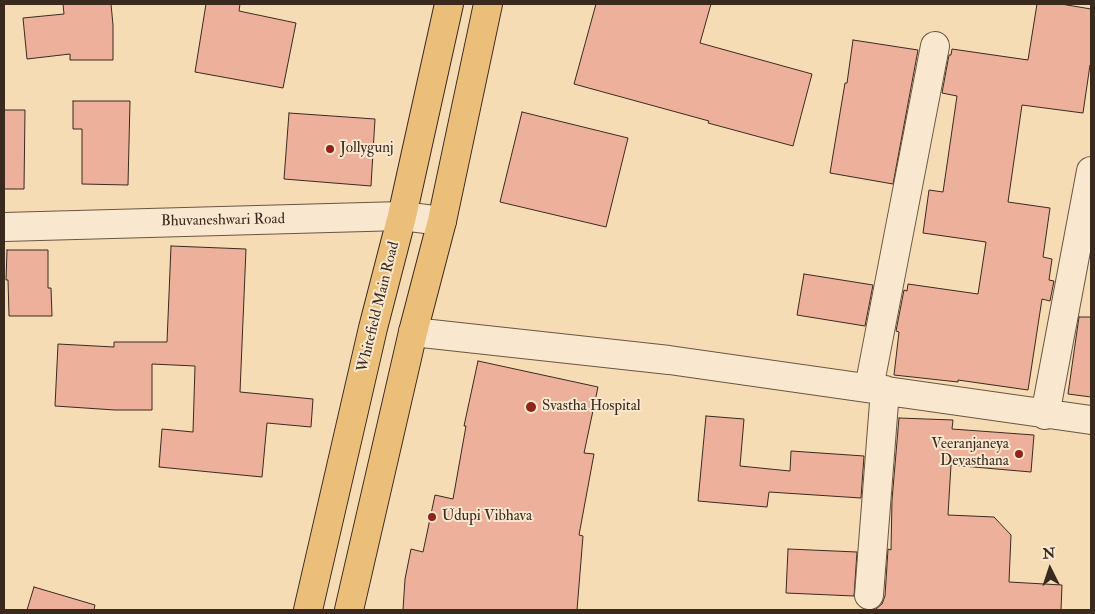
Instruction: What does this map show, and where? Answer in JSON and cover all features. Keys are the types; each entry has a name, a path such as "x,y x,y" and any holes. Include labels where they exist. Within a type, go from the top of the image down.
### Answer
{"main road":[{"name":"Whitefield Main Road","path":"308,610 373,328 402,216 449,4"},
{"path":"348,610 413,332 442,221 488,4"}],"street":[{"path":"869,595 877,389 935,46"},
{"path":"1045,415 1091,171"},
{"name":"Bhuvaneshwari Road","path":"4,227 402,216 442,221"},
{"path":"413,332 669,360 1045,415 1091,420"}],"building":[{"path":"63,4 111,4 113,60 70,60 70,54 27,59 23,18 64,14"},
{"path":"206,4 240,4 239,11 296,23 283,88 195,72"},
{"path":"596,4 711,4 700,43 812,74 793,146 574,84"},
{"path":"1037,4 1061,4 1091,9 1091,65 1083,113 1022,105 1008,202 1050,208 1043,257 1052,259 1049,280 1054,281 1050,301 1042,299 1028,390 958,380 958,382 894,375 899,332 896,331 904,290 907,291 908,284 978,294 986,242 923,233 929,190 943,192 957,96 942,93 949,55 951,55 952,49 1028,60"},
{"path":"853,40 918,50 893,184 830,173"},
{"path":"73,101 130,101 128,185 82,184 82,129 73,129"},
{"path":"4,110 25,110 24,189 4,189"},
{"path":"522,112 628,138 606,227 500,202"},
{"name":"Jollygunj","path":"289,113 375,119 371,186 284,179"},
{"path":"171,246 246,249 240,392 313,399 311,427 267,423 262,477 159,467 162,429 193,432 195,366 152,364 152,410 115,410 55,406 58,344 114,347 114,342 167,342"},
{"path":"7,250 48,250 48,288 51,288 52,316 9,316 8,280 6,280"},
{"path":"804,274 873,285 865,326 797,315"},
{"path":"1079,317 1091,317 1091,397 1068,394"},
{"path":"478,361 598,387 584,453 594,454 579,535 583,536 577,610 403,610 405,579 411,549 423,552 435,495 453,499 466,426 464,426"},
{"path":"706,416 744,419 740,466 790,471 791,451 864,456 861,498 769,492 767,507 698,501"},
{"path":"899,418 953,420 952,429 1034,435 1031,472 951,465 948,515 994,517 1011,535 1009,582 1062,585 1061,610 870,610 876,609 882,604 885,596 888,549 891,550 892,500"},
{"path":"788,549 857,552 854,596 786,593"},
{"path":"34,587 95,605 94,610 27,610"}],"place":[{"name":"Jollygunj","path":"330,149"},
{"name":"Svastha Hospital","path":"531,407"},
{"name":"Veeranjaneya Devasthana","path":"1019,454"},
{"name":"Udupi Vibhava","path":"432,517"}]}
